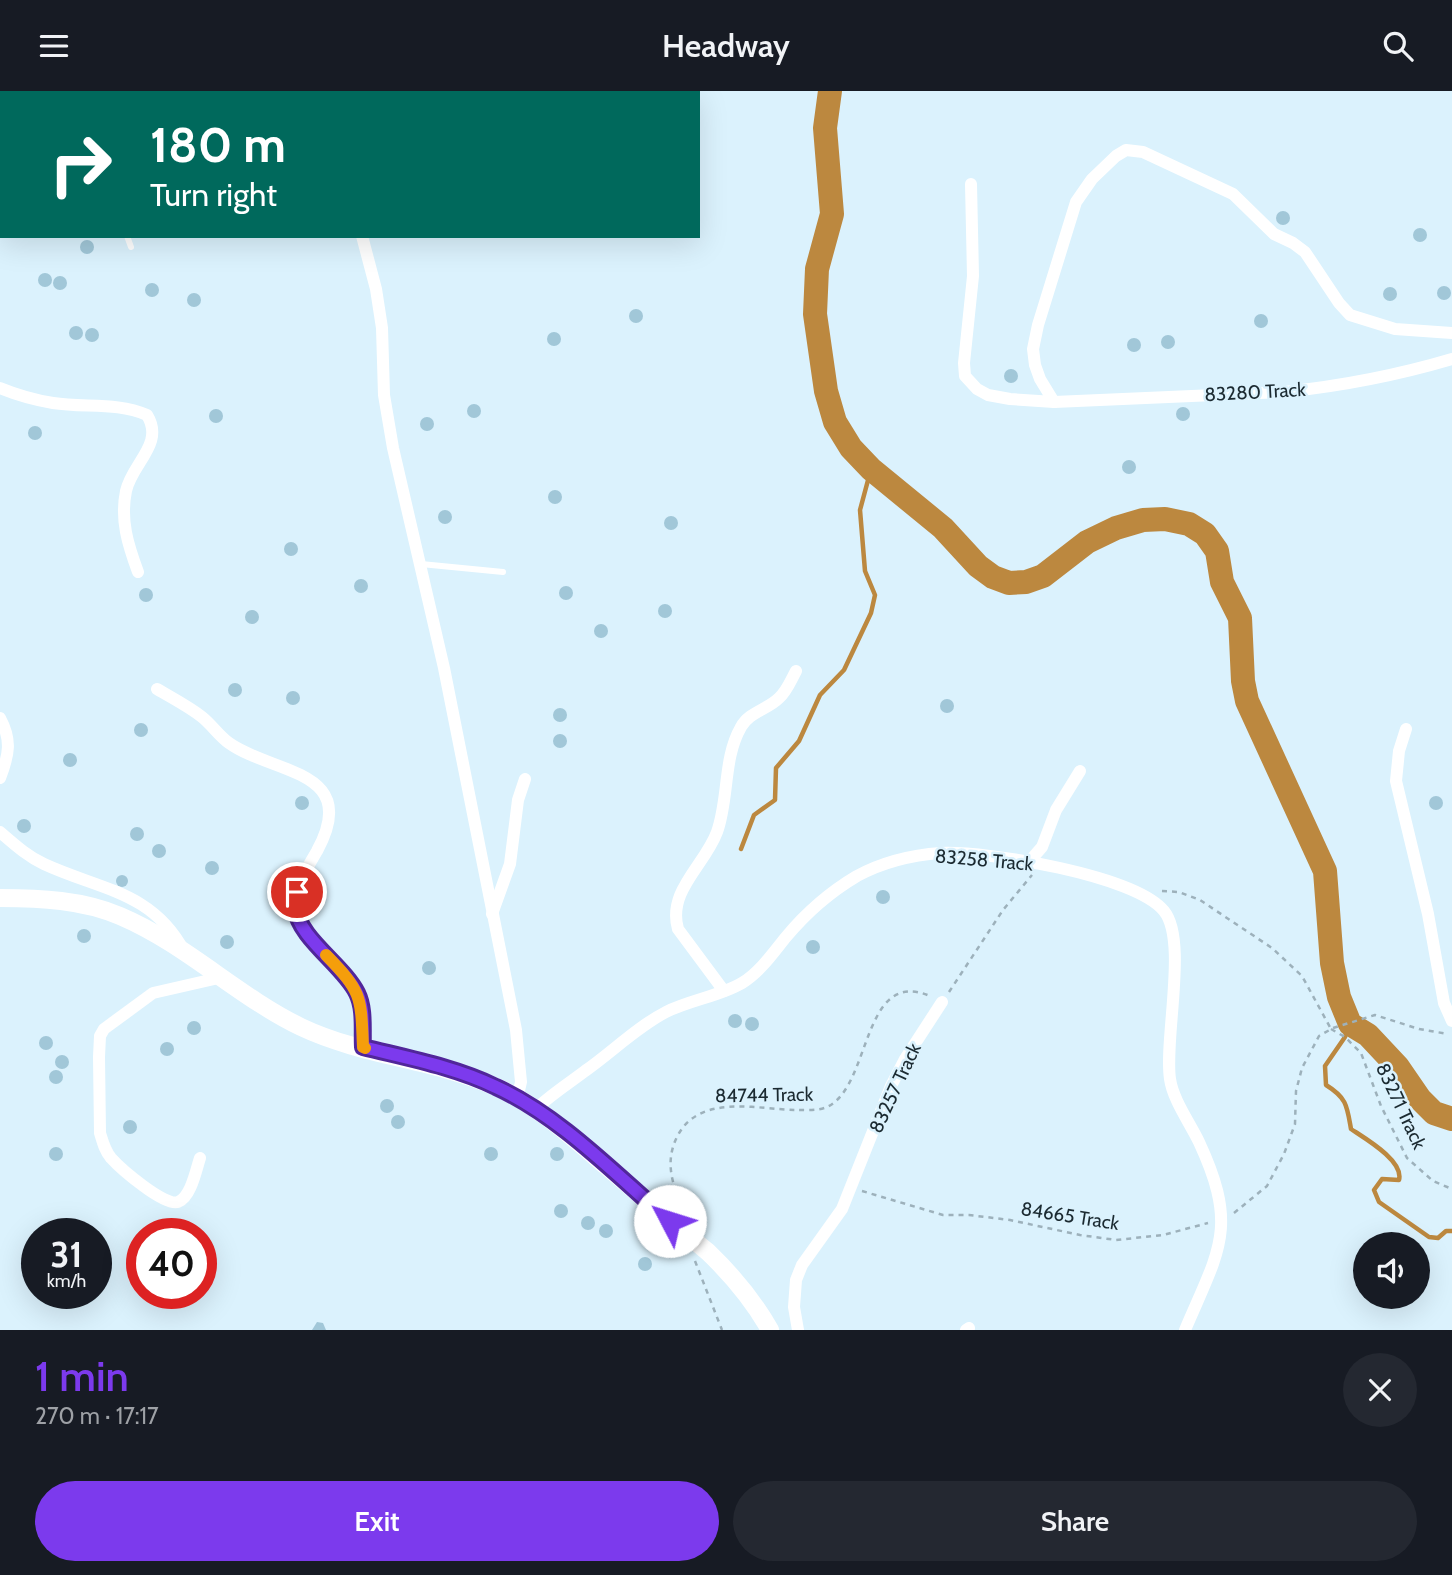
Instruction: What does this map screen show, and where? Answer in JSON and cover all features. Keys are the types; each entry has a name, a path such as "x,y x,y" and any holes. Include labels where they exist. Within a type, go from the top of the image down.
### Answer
{"street":[{"path":"1054,402 1035,365 1033,349 1038,325 1076,202 1092,179 1126,150 1143,152 1233,194 1274,234 1305,252 1350,315 1395,329 1452,333"},
{"name":"83280 Track","path":"971,184 974,276 964,363 965,376 969,383 988,395 1054,402 1223,393 1251,394 1314,389 1396,374 1452,359"},
{"path":"363,238 376,289 382,328 387,417 444,668 516,1030 520,1082 517,1098"},
{"path":"0,388 24,397 54,403 117,407 147,415 154,435 132,473 124,502 124,525 138,572"},
{"path":"724,991 678,929 676,904 717,832 729,765 739,730 752,715 779,699 796,671"},
{"path":"157,689 202,717 229,743 308,779 329,803 330,814 324,834 297,892 296,910 300,923 349,979 358,995 362,1010 363,1047"},
{"path":"0,718 9,739 9,749 0,778"},
{"path":"1406,729 1396,767 1396,781 1429,914 1444,1003 1452,1021"},
{"path":"1034,864 1056,810 1080,771"},
{"path":"492,914 510,864 517,800 525,779"},
{"path":"0,832 41,863 124,895 155,913 173,930 185,951"},
{"name":"83258 Track","path":"535,1110 556,1091 663,1013 744,982 802,919 828,896 858,876 890,862 944,853 1034,864 1134,890 1164,911 1170,922 1174,962 1170,1082 1215,1179 1222,1217 1222,1235 1218,1251 1185,1330"},
{"path":"0,898 62,901 118,915 185,951 277,1014 300,1026 337,1041 471,1077 517,1098 578,1143 729,1272 752,1300 770,1330"},
{"path":"200,1158 188,1190 183,1199 176,1203 167,1202 111,1158 100,1133 100,1036 111,1021 153,993 223,977"},
{"name":"83257 Track","path":"798,1330 794,1307 796,1280 802,1265 842,1209 891,1086 911,1049 942,1002"}],"lane":[{"path":"128,238 131,247"},
{"path":"420,564 503,572"}],"path":[{"path":"942,1002 1034,864"},
{"path":"1134,890 1179,892 1200,900 1239,925 1272,949 1302,976 1331,1029 1376,1015 1419,1029 1452,1035"},
{"name":"84744 Track","path":"722,1330 697,1270 688,1219 670,1179 671,1155 683,1126 693,1116 725,1107 808,1111 827,1107 850,1082 871,1029 891,998 912,991 942,1002"},
{"name":"83271 Track","path":"1331,1029 1345,1037 1361,1053 1381,1106 1407,1158 1433,1181 1452,1189"},
{"name":"84665 Track","path":"852,1188 943,1215 1010,1220 1116,1240 1163,1235 1222,1217 1238,1211 1266,1186 1284,1154 1295,1124 1296,1091 1302,1068 1319,1036 1331,1029"}],"building":[{"path":"1283,211 1288,213 1288,223 1283,225 1278,223 1276,218 1278,213"},
{"path":"1420,228 1425,230 1425,240 1420,242 1415,240 1413,235 1415,230"},
{"path":"87,240 92,242 92,252 87,254 82,252 80,247 82,242"},
{"path":"45,273 50,275 50,285 45,287 40,285 38,280 40,275"},
{"path":"60,276 65,278 65,288 60,290 55,288 53,283 55,278"},
{"path":"152,283 157,285 157,295 152,297 147,295 145,290 147,285"},
{"path":"1444,286 1449,288 1449,298 1444,300 1439,298 1437,293 1439,288"},
{"path":"1390,287 1395,289 1395,299 1390,301 1385,299 1383,294 1385,289"},
{"path":"194,293 199,295 199,305 194,307 189,305 187,300 189,295"},
{"path":"636,309 641,311 641,321 636,323 631,321 629,316 631,311"},
{"path":"1261,314 1266,316 1266,326 1261,328 1256,326 1254,321 1256,316"},
{"path":"76,326 81,328 81,338 76,340 71,338 69,333 71,328"},
{"path":"92,328 97,330 97,340 92,342 87,340 85,335 87,330"},
{"path":"554,332 559,334 559,344 554,346 549,344 547,339 549,334"},
{"path":"1168,335 1173,337 1173,347 1168,349 1163,347 1161,342 1163,337"},
{"path":"1134,338 1139,340 1139,350 1134,352 1129,350 1127,345 1129,340"},
{"path":"1011,369 1016,371 1016,381 1011,383 1006,381 1004,376 1006,371"},
{"path":"474,404 479,406 479,416 474,418 469,416 467,411 469,406"},
{"path":"1183,407 1188,409 1188,419 1183,421 1178,419 1176,414 1178,409"},
{"path":"216,409 221,411 221,421 216,423 211,421 209,416 211,411"},
{"path":"427,417 432,419 432,429 427,431 422,429 420,424 422,419"},
{"path":"35,426 40,428 40,438 35,440 30,438 28,433 30,428"},
{"path":"1129,460 1134,462 1134,472 1129,474 1124,472 1122,467 1124,462"},
{"path":"555,490 560,492 560,502 555,504 550,502 548,497 550,492"},
{"path":"445,510 450,512 450,522 445,524 440,522 438,517 440,512"},
{"path":"671,516 676,518 676,528 671,530 666,528 664,523 666,518"},
{"path":"291,542 296,544 296,554 291,556 286,554 284,549 286,544"},
{"path":"361,579 366,581 366,591 361,593 356,591 354,586 356,581"},
{"path":"566,586 571,588 571,598 566,600 561,598 559,593 561,588"},
{"path":"146,588 151,590 151,600 146,602 141,600 139,595 141,590"},
{"path":"665,604 670,606 670,616 665,618 660,616 658,611 660,606"},
{"path":"252,610 257,612 257,622 252,624 247,622 245,617 247,612"},
{"path":"601,624 606,626 606,636 601,638 596,636 594,631 596,626"},
{"path":"235,683 240,685 240,695 235,697 230,695 228,690 230,685"},
{"path":"293,691 298,693 298,703 293,705 288,703 286,698 288,693"},
{"path":"947,699 952,701 952,711 947,713 942,711 940,706 942,701"},
{"path":"560,708 565,710 565,720 560,722 555,720 553,715 555,710"},
{"path":"141,723 146,725 146,735 141,737 136,735 134,730 136,725"},
{"path":"560,734 565,736 565,746 560,748 555,746 553,741 555,736"},
{"path":"70,753 75,755 75,765 70,767 65,765 63,760 65,755"},
{"path":"302,796 307,798 307,808 302,810 297,808 295,803 297,798"},
{"path":"1436,796 1441,798 1441,808 1436,810 1431,808 1429,803 1431,798"},
{"path":"24,819 29,821 29,831 24,833 19,831 17,826 19,821"},
{"path":"137,827 142,829 142,839 137,841 132,839 130,834 132,829"},
{"path":"159,844 164,846 164,856 159,858 154,856 152,851 154,846"},
{"path":"212,861 217,863 217,873 212,875 207,873 205,868 207,863"},
{"path":"117,876 127,876 127,886 117,886"},
{"path":"883,890 888,892 888,902 883,904 878,902 876,897 878,892"},
{"path":"84,929 89,931 89,941 84,943 79,941 77,936 79,931"},
{"path":"227,935 232,937 232,947 227,949 222,947 220,942 222,937"},
{"path":"813,940 818,942 818,952 813,954 808,952 806,947 808,942"},
{"path":"429,961 434,963 434,973 429,975 424,973 422,968 424,963"},
{"path":"735,1014 740,1016 740,1026 735,1028 730,1026 728,1021 730,1016"},
{"path":"752,1017 757,1019 757,1029 752,1031 747,1029 745,1024 747,1019"},
{"path":"194,1021 199,1023 199,1033 194,1035 189,1033 187,1028 189,1023"},
{"path":"46,1036 51,1038 51,1048 46,1050 41,1048 39,1043 41,1038"},
{"path":"167,1042 172,1044 172,1054 167,1056 162,1054 160,1049 162,1044"},
{"path":"62,1055 67,1057 67,1067 62,1069 57,1067 55,1062 57,1057"},
{"path":"56,1070 61,1072 61,1082 56,1084 51,1082 49,1077 51,1072"},
{"path":"387,1099 392,1101 392,1111 387,1113 382,1111 380,1106 382,1101"},
{"path":"398,1115 403,1117 403,1127 398,1129 393,1127 391,1122 393,1117"},
{"path":"130,1120 135,1122 135,1132 130,1134 125,1132 123,1127 125,1122"},
{"path":"56,1147 61,1149 61,1159 56,1161 51,1159 49,1154 51,1149"},
{"path":"491,1147 496,1149 496,1159 491,1161 486,1159 484,1154 486,1149"},
{"path":"557,1147 562,1149 562,1159 557,1161 552,1159 550,1154 552,1149"},
{"path":"561,1204 566,1206 566,1216 561,1218 556,1216 554,1211 556,1206"},
{"path":"588,1216 593,1218 593,1228 588,1230 583,1228 581,1223 583,1218"},
{"path":"606,1224 611,1226 611,1236 606,1238 601,1236 599,1231 601,1226"},
{"path":"645,1257 650,1259 650,1269 645,1271 640,1269 638,1264 640,1259"},
{"path":"317,1322 323,1323 326,1330 312,1330"}],"waterway":[{"path":"830,91 825,128 832,214 817,269 815,314 826,391 835,422 851,448 871,469 943,528 978,566 993,577 1009,583 1026,582 1043,576 1087,542 1116,528 1143,520 1165,519 1189,524 1205,534 1217,551 1222,582 1240,618 1243,681 1247,701 1325,871 1332,963 1339,997 1350,1024 1368,1035 1398,1067 1420,1099 1434,1113 1452,1119"},
{"path":"741,849 754,815 775,800 776,768 799,741 820,695 844,670 871,613 875,595 865,571 860,510 871,469"},
{"path":"1350,1024 1345,1037 1325,1066 1326,1085 1345,1103 1351,1129 1383,1151 1396,1165 1399,1180 1382,1179 1374,1190 1379,1202 1429,1237 1438,1238 1446,1231 1452,1231"}],"slow traffic":[{"path":"326,955 349,979 358,995 365,1048"}],"route":[{"path":"297,892 296,910 300,923 349,979 358,995 362,1010 363,1047 471,1077 517,1098 552,1122 670,1221"}]}
